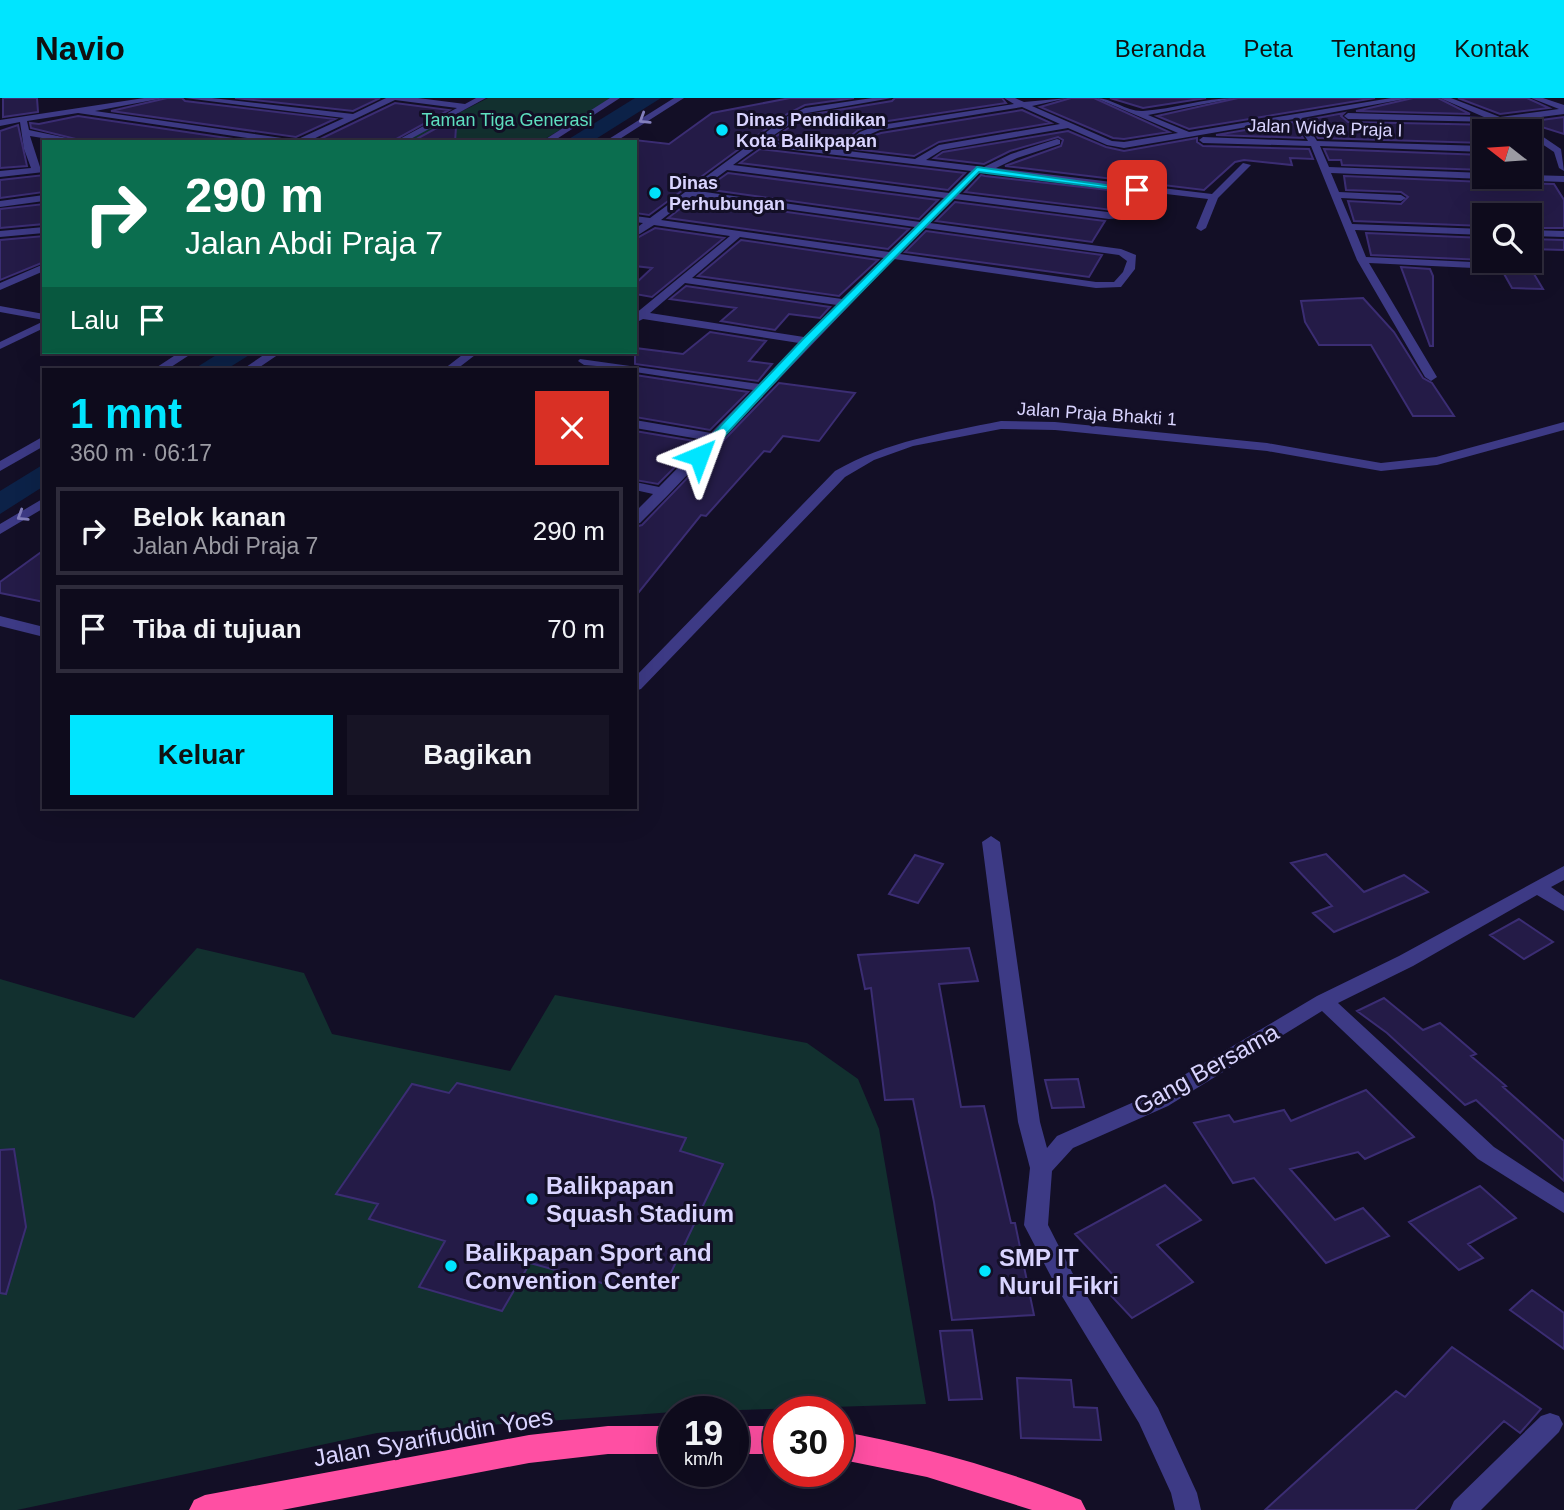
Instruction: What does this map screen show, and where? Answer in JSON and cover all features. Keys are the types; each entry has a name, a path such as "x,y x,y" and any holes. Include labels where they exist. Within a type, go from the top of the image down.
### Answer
{"highway":[{"name":"Jalan Syarifuddin Yoes","path":"220,1508 529,1449 608,1440 658,1440"},
{"path":"854,1449 943,1468 1032,1495 1069,1510"}],"street":[{"path":"0,123 160,98"},
{"path":"189,98 352,116"},
{"path":"300,140 395,98 465,106"},
{"path":"402,140 482,98"},
{"path":"548,140 616,98"},
{"path":"611,140 680,98"},
{"path":"637,233 757,143 805,111 888,98"},
{"path":"1008,98 1116,145 1406,98"},
{"path":"840,153 863,134 878,128 1064,98"},
{"path":"1100,98 1187,134"},
{"path":"1138,114 1231,98"},
{"path":"1444,98 1500,119"},
{"path":"1535,98 1564,109"},
{"path":"1509,119 1564,109"},
{"path":"79,111 282,140"},
{"path":"1300,115 1472,119"},
{"path":"1300,115 1314,143 1323,170 1338,195 1362,260 1431,377"},
{"path":"0,174 40,169 28,149 24,120"},
{"path":"917,162 939,148 1068,125"},
{"path":"25,132 71,140"},
{"name":"Jalan Widya Praja I","path":"1165,139 1472,149"},
{"path":"1542,140 1561,151"},
{"path":"637,518 848,299 981,170 1057,142"},
{"path":"757,143 1214,197"},
{"path":"1542,151 1561,151"},
{"path":"1561,151 1564,168"},
{"path":"1202,228 1214,197 1245,165"},
{"path":"725,167 1115,216 1119,216 1137,190"},
{"path":"1323,170 1472,176"},
{"path":"1542,178 1564,178"},
{"path":"637,219 1055,279 1117,285 1124,279 1132,263 1132,257 1121,252 690,193"},
{"path":"1338,195 1401,198"},
{"path":"0,204 42,198"},
{"path":"1348,227 1472,232"},
{"path":"0,234 42,230"},
{"path":"1542,233 1564,234"},
{"path":"638,318 738,234"},
{"path":"1362,260 1472,265"},
{"path":"0,288 42,268"},
{"path":"694,271 848,299"},
{"path":"684,280 848,299"},
{"path":"0,309 42,317"},
{"path":"638,318 807,341"},
{"path":"0,346 42,325"},
{"path":"162,368 185,354"},
{"path":"251,368 273,354"},
{"path":"451,368 470,354"},
{"path":"579,365 593,354"},
{"path":"579,365 603,368"},
{"path":"637,372 763,388"},
{"path":"637,424 716,438"},
{"name":"Jalan Praja Bhakti 1","path":"637,684 840,474 869,457 910,443 1002,425 1055,426 1267,447 1381,467 1437,461 1564,426"},
{"path":"0,467 42,441"},
{"path":"637,486 663,492"},
{"path":"0,530 42,503"},
{"path":"0,621 42,632"},
{"path":"991,842 1029,1122 1041,1168 1036,1225 1065,1282 1149,1416 1184,1493 1188,1510"},
{"name":"Gang Bersama","path":"1041,1168 1065,1142 1160,1100 1324,1001 1406,961 1564,872"},
{"path":"1539,887 1564,905"},
{"path":"1324,1001 1486,1153 1564,1204"},
{"path":"1463,1510 1550,1424"}],"green space":[{"name":"Taman Tiga Generasi","path":"488,98 613,98 543,140 406,140"},
{"name":"Balikpapan Sport and Convention Center","path":"197,948 304,973 332,1034 510,1071 555,995 807,1043 858,1079 879,1129 926,1404 854,1406 854,1396 763,1396 763,1409 749,1410 749,1396 658,1396 658,1413 377,1433 17,1510 0,1510 0,979 134,1018"}],"water":[{"path":"635,98 661,98 594,140 567,140"},
{"path":"218,354 251,354 229,368 196,368"},
{"path":"42,465 42,487 0,514 0,491"}],"building":[{"path":"3,98 37,98 38,112 3,117"},
{"path":"167,98 335,119 296,137 111,111"},
{"path":"235,98 380,98 353,111"},
{"path":"790,98 854,98 805,105 787,114 649,215 637,213 637,140 669,144 712,113"},
{"path":"895,98 1002,98 1006,103 875,123 858,130 837,147 772,139 808,115 892,101"},
{"path":"1071,98 1094,98 1169,132 1124,139 1113,138 1040,107"},
{"path":"1110,98 1206,98 1143,108"},
{"path":"1238,98 1375,98 1189,129 1157,116"},
{"path":"1413,98 1438,98 1470,114 1356,111"},
{"path":"1458,98 1527,98 1549,108 1500,114"},
{"path":"395,103 449,110 395,140 318,140"},
{"path":"1022,110 1051,123 939,142 914,156 854,149 867,138 881,133"},
{"path":"1344,113 1341,116 1348,122 1472,124 1472,143 1318,138 1306,120"},
{"path":"78,116 240,140 80,140 31,128 30,123 39,124"},
{"path":"1564,117 1564,134 1542,127 1542,120"},
{"path":"1293,122 1303,138 1216,135"},
{"path":"18,125 27,166 0,168 0,131"},
{"path":"442,125 456,127 455,140 415,140"},
{"path":"1068,131 1106,147 1124,151 1197,138 1197,142 1203,146 1309,149 1313,159 1290,158 1292,165 1244,160 1235,162 1204,190 1005,166 1061,146 1063,140 1058,137 1010,151 984,164 934,158 943,152"},
{"path":"760,149 965,173 948,190 740,163"},
{"path":"1324,149 1472,155 1472,170 1342,165 1341,160 1329,160"},
{"path":"728,173 938,200 919,219 705,189"},
{"path":"42,175 42,192 0,198 0,180"},
{"path":"981,175 1126,192 1112,210 965,192"},
{"path":"1344,176 1472,181 1472,189 1542,189 1542,184 1554,184 1564,200 1564,228 1542,228 1542,203 1472,203 1472,226 1354,221 1348,201 1401,204 1408,197 1401,192 1346,190"},
{"path":"693,199 909,229 888,249 668,218"},
{"path":"955,202 1105,221 1092,242 936,221"},
{"path":"42,204 42,224 0,228 0,209"},
{"path":"655,228 724,238 652,297 637,294 637,282 652,268 637,266 637,238"},
{"path":"926,231 1102,255 1089,277 905,252"},
{"path":"1366,233 1472,237 1472,259 1371,255"},
{"path":"42,236 42,263 0,280 0,240"},
{"path":"1542,239 1564,240 1564,250 1542,249"},
{"path":"741,240 878,260 839,296 698,276"},
{"path":"1401,267 1430,269 1433,276 1433,346 1430,346"},
{"path":"1504,273 1534,274 1543,289 1512,288"},
{"path":"686,286 830,307 820,318 789,314 775,330 721,321 736,308 670,299"},
{"path":"1363,298 1394,332 1423,378 1432,383 1454,416 1413,416 1371,345 1319,345 1305,322 1301,301"},
{"path":"710,332 766,341 749,361 772,364 758,381 635,364 637,348 683,354"},
{"path":"637,375 748,392 710,430 637,417"},
{"path":"779,383 855,393 819,441 783,436 770,452 764,451 706,516 701,515 637,595 637,526 642,525"},
{"path":"637,431 700,442 658,484 637,480"},
{"path":"42,551 42,602 0,593 0,582"},
{"path":"1326,854 1364,892 1404,875 1428,892 1334,932 1313,913 1332,906 1291,863"},
{"path":"915,855 943,864 918,903 889,894"},
{"path":"1519,919 1553,942 1524,959 1490,935"},
{"path":"969,948 978,981 939,984 961,1107 984,1106 1011,1223 1015,1223 1034,1315 952,1320 934,1202 913,1099 885,1100 871,988 865,989 858,955"},
{"path":"1384,998 1423,1030 1440,1023 1476,1054 1471,1056 1506,1086 1503,1087 1564,1141 1564,1181 1476,1100 1465,1105 1387,1033 1357,1011"},
{"path":"1078,1079 1084,1107 1052,1108 1045,1080"},
{"name":"Balikpapan Squash Stadium","path":"457,1083 686,1138 680,1151 723,1164 665,1285 621,1275 613,1286 530,1263 502,1311 419,1287 445,1241 369,1219 378,1204 336,1194 412,1084 449,1093"},
{"path":"1366,1090 1414,1137 1365,1159 1358,1152 1290,1169 1335,1220 1363,1208 1389,1236 1326,1263 1254,1178 1233,1183 1194,1123 1229,1115 1234,1122 1284,1110 1291,1121"},
{"path":"14,1149 26,1227 6,1294 0,1293 0,1150"},
{"path":"1165,1185 1201,1220 1157,1245 1193,1282 1132,1318 1102,1286 1116,1278 1075,1234"},
{"path":"1480,1186 1516,1218 1468,1244 1483,1258 1459,1270 1409,1222"},
{"path":"1532,1290 1564,1313 1564,1349 1510,1310"},
{"path":"972,1330 982,1399 949,1400 940,1331"},
{"path":"1452,1347 1541,1409 1520,1433 1504,1421 1415,1510 1265,1510 1396,1391 1405,1397"},
{"path":"1017,1378 1071,1380 1074,1407 1097,1408 1101,1440 1021,1438"}],"place":[{"name":"Dinas Pendidikan Kota Balikpapan","path":"722,130"},
{"name":"Dinas Perhubungan","path":"655,193"},
{"name":"Balikpapan Squash Stadium","path":"532,1199"},
{"name":"Balikpapan Sport and Convention Center","path":"451,1266"},
{"name":"SMP IT Nurul Fikri","path":"985,1271"}],"route":[{"path":"699,456 807,341 977,170 1137,190"}]}
